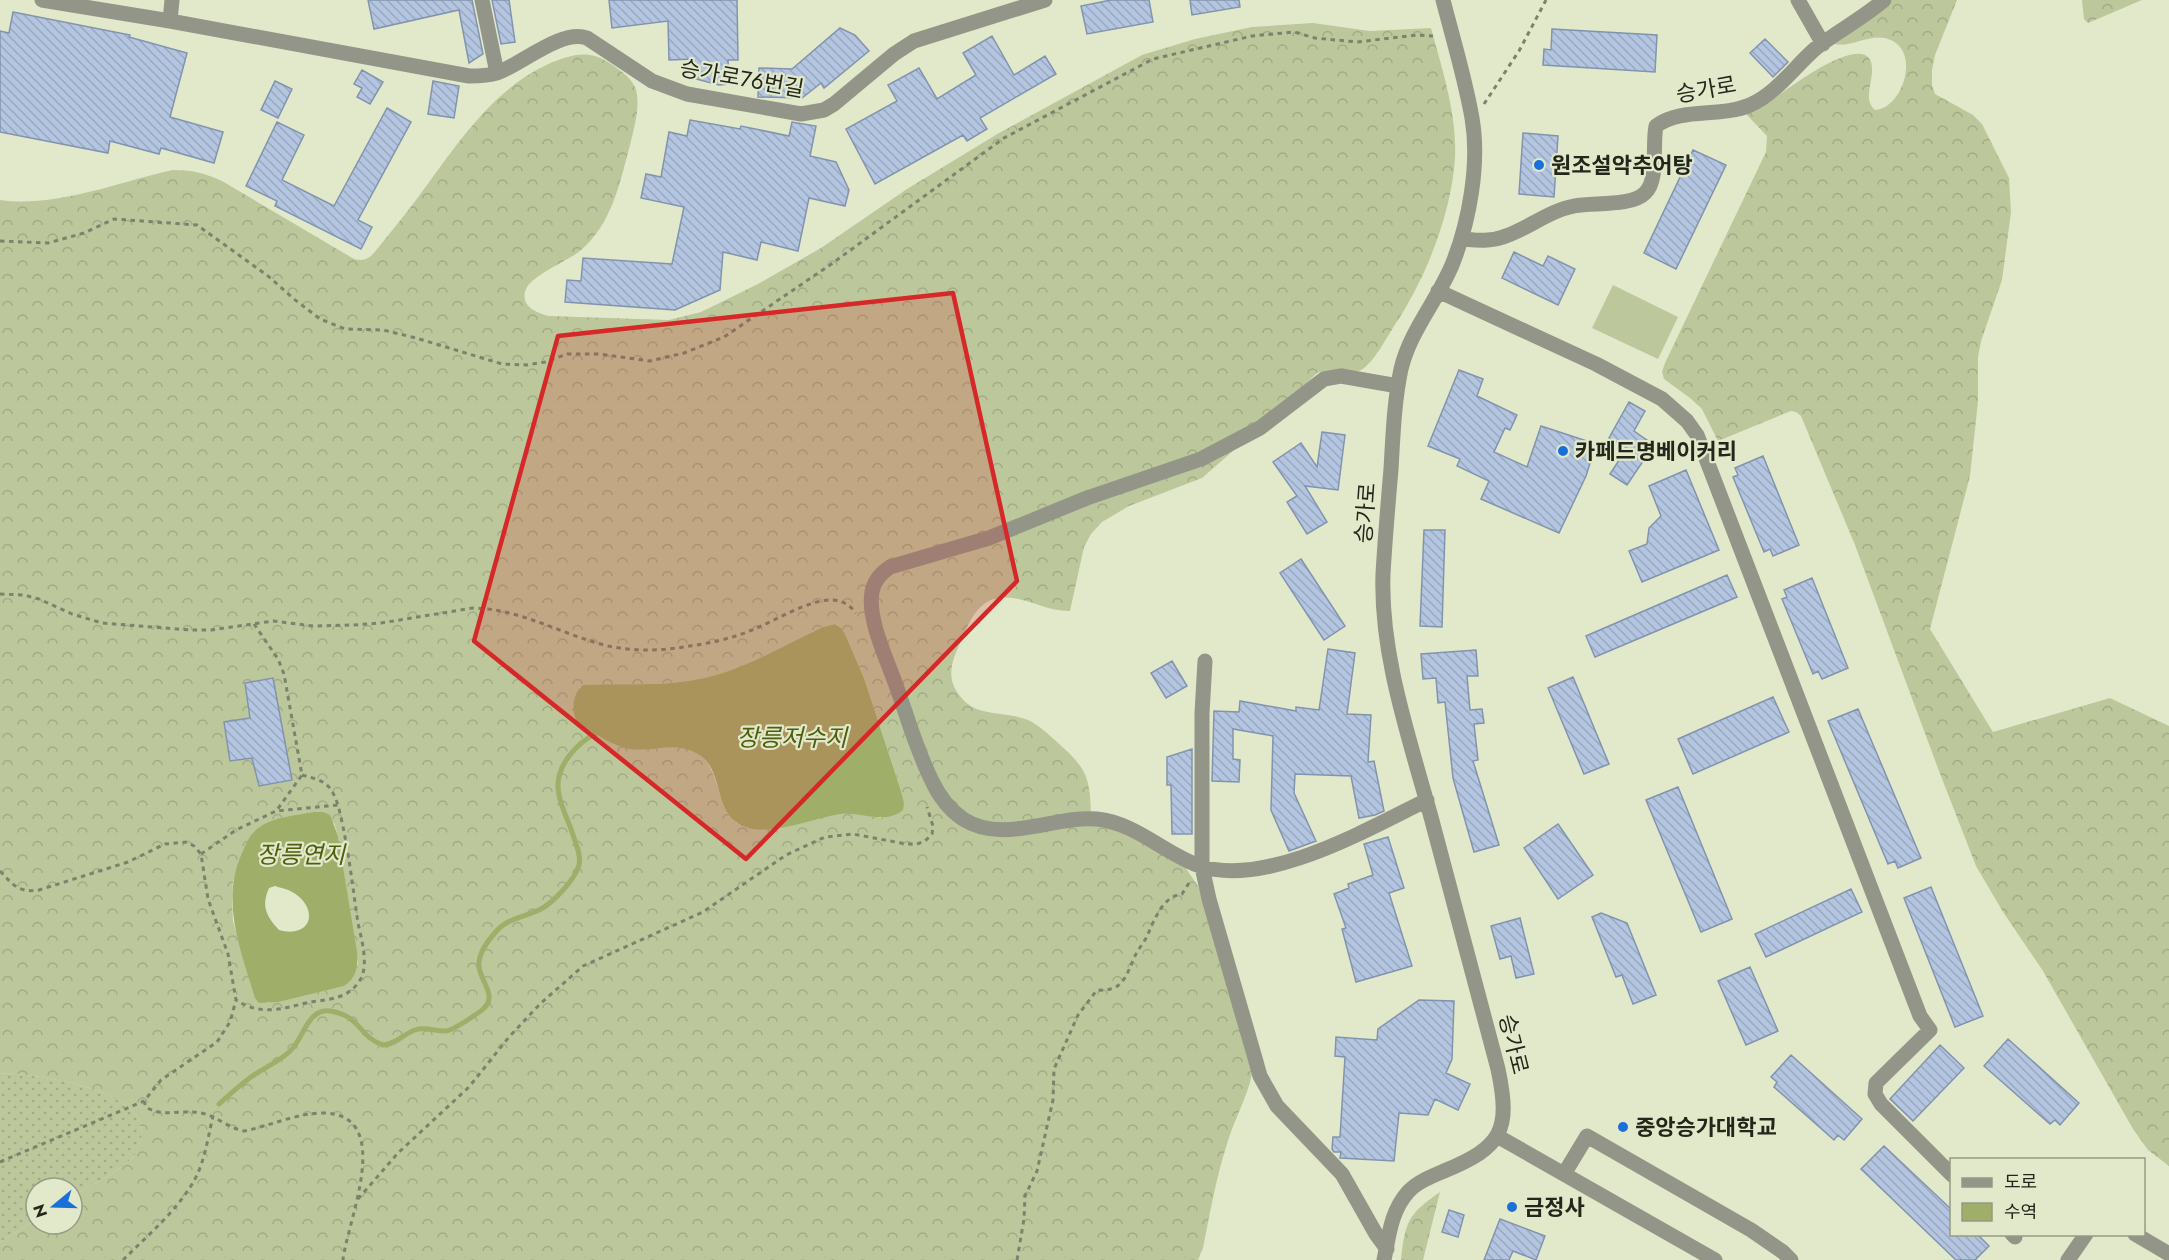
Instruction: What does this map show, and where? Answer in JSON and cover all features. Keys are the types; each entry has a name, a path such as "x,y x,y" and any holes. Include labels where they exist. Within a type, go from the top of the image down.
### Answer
{"street":[{"name":"승가로76번길","path":"42,0 469,76 497,73 563,39 580,35 652,81 670,89 738,105 801,114 813,113 834,105 894,54 914,41 1046,0"},
{"path":"170,21 172,0"},
{"path":"482,0 497,73"},
{"name":"승가로","path":"1443,0 1472,120 1474,144 1472,178 1462,238 1451,268 1409,346 1398,386 1383,604 1388,646 1402,711 1502,1086 1505,1111 1497,1136"},
{"path":"1798,0 1823,44"},
{"name":"승가로","path":"1462,238 1482,240 1503,237 1554,212 1572,206 1639,198 1651,186 1656,126 1672,118 1729,111 1750,105 1771,92 1798,64 1823,44 1884,0"},
{"path":"1438,291 1553,343 1662,399 1687,421 1697,435 1920,1016 1930,1030 1876,1083 1875,1094 1881,1104 1950,1173"},
{"path":"1398,386 1341,376 1324,379 1251,433 1201,459 1107,490 979,541 890,567 882,572 872,590 873,613 877,630 932,782 941,797 963,819 977,825 1008,829 1061,821 1096,819 1138,833 1202,867 1245,870 1290,861 1350,837 1426,800"},
{"path":"1205,661 1202,713 1202,867 1206,890 1260,1076 1268,1092 1294,1125 1342,1174 1386,1254"},
{"path":"1386,1254 1398,1204 1410,1189 1485,1150 1497,1136 1715,1260"},
{"path":"1564,1174 1587,1136 1751,1230 1791,1260"},
{"path":"2068,1260 2085,1236"},
{"path":"2138,1236 2169,1254"}],"path":[{"path":"1472,120 1519,51 1546,0"},
{"path":"0,241 48,243 84,233 114,219 197,225 268,276 320,319 345,329 383,330 502,364 527,365 546,362 567,354 599,354 650,361 684,353 724,337 830,265 1004,138 1153,58 1200,46 1263,35 1294,33 1315,38 1357,42 1417,35 1433,36"},
{"path":"0,594 24,595 39,599 72,614 102,623 190,630 211,630 273,621 313,626 353,625 473,608 486,609 517,614 604,645 659,650 690,646 738,635 818,602 832,600 843,602 851,606 858,615"},
{"path":"254,624 278,659 284,674 302,775 276,811"},
{"path":"236,1000 256,1010 285,1009 350,992 363,974 362,947 344,826 338,805 334,792 328,784 302,775"},
{"path":"201,854 236,830 276,811 338,805"},
{"path":"358,1199 398,1152 469,1087 509,1037 540,1004 583,966 703,912 786,855 825,837 853,834 906,843 925,841 932,834 933,826 927,806"},
{"path":"0,871 14,885 28,892 128,862 165,844 187,842 201,854 208,899 228,954 236,1000 230,1023 217,1042 161,1080 144,1101 0,1162"},
{"path":"1017,1260 1024,1219 1025,1196 1037,1171 1054,1095 1054,1070 1078,1015 1097,990 1113,988 1124,981 1154,919 1168,899 1182,894 1190,880 1202,867"},
{"path":"144,1101 151,1110 159,1113 189,1112 213,1116 227,1125 244,1131 323,1113 345,1118 354,1124 359,1136 363,1166 344,1260"},
{"path":"123,1260 167,1215 195,1179 202,1163 213,1116"}],"highlighted area":[{"path":"953,293 1017,581 746,859 474,641 558,336"}],"green space":[{"path":"1892,0 1957,0 1935,55 1932,85 1935,94 1973,115 1982,124 2009,178 2011,212 2002,280 1981,341 1978,357 1978,401 1970,476 1930,629 1993,732 2110,698 2169,726 2169,1166 2148,1150 2133,1129 2043,971 2003,912 1976,866 1855,545 1801,416 1791,411 1718,441 1702,409 1664,379 1662,372 1766,152 1767,136 1746,114 1771,101 1822,67 1853,54 1864,55 1871,62 1869,100 1875,110 1893,101 1904,81 1906,69 1901,48 1893,41 1878,37 1849,44 1834,44"},
{"path":"2082,0 2142,0 2088,23 2084,19"},
{"path":"1313,23 1370,31 1431,28 1444,75 1454,124 1455,141 1449,200 1436,244 1407,305 1371,361 1356,372 1317,373 1264,424 1202,478 1129,506 1102,522 1091,534 1084,547 1070,611 1051,609 1013,598 988,601 974,614 953,660 952,682 962,699 976,709 1023,718 1036,724 1080,765 1087,780 1091,813 1110,826 1183,864 1198,886 1252,1074 1223,1157 1203,1248 1198,1260 0,1260 0,1242 24,1227 24,1236 84,1236 84,1189 128,1162 137,1151 142,1134 138,1118 126,1105 107,1095 85,1087 37,1076 0,1073 0,200 21,202 65,197 173,170 192,171 222,181 354,259 365,259 374,253 477,120 512,86 553,62 574,55 594,56 622,72 634,85 637,101 636,120 630,145 613,202 592,240 575,255 536,278 526,289 525,300 530,308 549,316 669,320 701,312 758,284 821,248 907,189 999,133 1142,55 1195,39 1252,27","holes":["835,624 841,628 864,678 904,802 881,818 845,813 784,827 750,828 730,817 708,764 693,751 676,747 630,749 610,742 580,725 579,688 583,685 670,683 699,679 747,664 823,627","277,819 334,823 358,964 344,986 267,1003 251,984 233,921 233,881 253,833"]},
{"path":"1613,285 1678,317 1658,359 1592,328"},
{"path":"0,1073 37,1076 85,1087 126,1105 138,1118 142,1134 141,1143 134,1156 113,1173 84,1189 84,1176 24,1176 24,1227 0,1242"},
{"path":"1440,1192 1423,1260 1401,1260 1404,1236 1410,1220 1421,1207"}],"water":[{"name":"장릉저수지","path":"835,624 845,634 864,678 901,791 904,802 903,810 889,817 842,814 776,829 750,828 739,824 731,817 725,808 711,768 696,753 680,748 629,749 610,742 580,725 575,716 576,693 583,685 670,683 699,679 747,664 823,627"},
{"name":"장릉연지","path":"314,812 330,815 338,836 357,952 356,971 352,979 344,986 278,1002 259,1003 255,998 235,926 233,889 236,871 248,840 259,828 273,820","holes":["275,886 294,893 307,907 308,921 299,930 290,932 279,930 268,915 265,900 269,888"]}],"building":[{"path":"368,0 472,0 483,54 469,63 459,10 374,29"},
{"path":"492,0 509,0 515,42 501,44"},
{"path":"609,0 737,0 738,60 728,60 729,84 719,85 696,79 694,59 669,60 668,21 612,28"},
{"path":"1111,0 1149,0 1153,22 1087,34 1081,6"},
{"path":"1190,0 1239,0 1240,7 1192,15"},
{"path":"13,12 130,35 129,37 187,53 170,117 223,132 214,163 161,148 159,154 110,141 108,153 0,132 0,31 9,33"},
{"path":"840,28 855,35 869,51 824,88 821,83 802,98 758,97 759,68 792,69"},
{"path":"1552,29 1657,35 1655,72 1543,65 1544,49 1551,50"},
{"path":"992,36 1014,75 1045,56 1056,74 980,118 987,129 967,141 963,135 875,184 846,129 897,101 888,85 919,68 937,99 976,75 963,53"},
{"path":"1765,39 1788,62 1773,77 1750,53"},
{"path":"362,70 383,82 370,104 357,97 362,88 354,84"},
{"path":"275,81 292,89 278,118 261,110"},
{"path":"433,81 459,86 454,118 428,114"},
{"path":"387,108 411,122 358,220 372,227 361,249 275,206 277,201 246,186 277,122 304,135 282,180 334,206"},
{"path":"690,120 740,129 741,126 789,136 792,122 816,126 810,156 836,162 849,190 845,206 809,198 798,251 761,242 757,260 723,252 720,290 675,310 565,302 567,280 581,281 583,258 672,264 684,207 641,198 646,174 661,177 669,132 687,136"},
{"name":"원조설악추어탕","path":"1523,133 1558,136 1554,197 1519,194"},
{"path":"1693,150 1726,165 1676,269 1644,253"},
{"path":"1514,252 1543,266 1548,256 1575,269 1558,305 1502,278"},
{"path":"1459,370 1483,379 1477,396 1517,415 1510,430 1505,428 1494,452 1527,467 1541,426 1596,444 1586,476 1559,533 1481,499 1489,481 1457,466 1460,459 1428,446"},
{"path":"1629,402 1645,411 1634,431 1654,445 1627,485 1610,474 1627,448 1609,438"},
{"path":"1322,432 1345,435 1338,490 1305,486 1327,522 1307,534 1287,502 1297,496 1273,462 1301,443 1317,467"},
{"path":"1763,456 1799,545 1773,556 1770,549 1764,552 1733,477 1738,475 1735,468"},
{"path":"1686,470 1719,550 1642,582 1629,551 1647,544 1649,528 1661,516 1649,486"},
{"path":"1424,530 1445,530 1442,627 1420,626"},
{"path":"1301,559 1345,626 1324,640 1280,573"},
{"path":"1727,575 1737,597 1595,657 1586,636"},
{"path":"1812,578 1848,668 1822,679 1818,671 1813,674 1782,599 1787,597 1784,590"},
{"path":"1328,649 1355,653 1347,714 1371,715 1368,762 1374,761 1384,811 1359,818 1351,776 1295,774 1294,793 1316,841 1289,851 1271,810 1273,736 1233,729 1233,759 1240,760 1239,782 1212,781 1214,711 1239,712 1240,701 1296,711 1296,707 1319,710"},
{"path":"1476,650 1478,676 1467,676 1470,710 1482,709 1484,723 1474,724 1478,760 1473,761 1499,845 1474,852 1453,778 1445,702 1438,703 1436,678 1423,679 1421,654"},
{"path":"1172,661 1187,686 1166,698 1151,673"},
{"path":"1573,677 1609,764 1584,774 1548,688"},
{"path":"273,678 292,780 259,786 252,758 230,761 224,722 250,718 245,683"},
{"path":"1773,697 1789,732 1693,774 1678,739"},
{"path":"1858,709 1921,858 1898,868 1895,861 1888,864 1828,721"},
{"path":"1192,749 1192,834 1172,834 1171,785 1167,785 1167,757"},
{"path":"1678,787 1732,919 1701,932 1646,800"},
{"path":"1558,824 1593,875 1558,899 1524,848"},
{"path":"1388,837 1404,888 1389,893 1412,966 1356,982 1342,929 1346,928 1334,894 1349,888 1348,884 1373,875 1364,844"},
{"path":"1931,887 1983,1016 1955,1027 1904,898"},
{"path":"1851,889 1862,912 1766,957 1755,934"},
{"path":"1601,913 1627,923 1656,995 1633,1004 1622,975 1616,977 1592,917"},
{"path":"1520,918 1534,974 1516,978 1511,956 1500,959 1491,926"},
{"path":"1750,967 1778,1031 1746,1045 1718,981"},
{"path":"1419,1000 1454,1001 1452,1059 1446,1073 1470,1084 1458,1110 1435,1099 1428,1115 1399,1113 1394,1161 1340,1158 1341,1152 1334,1152 1332,1149 1333,1137 1340,1137 1345,1057 1335,1056 1336,1037 1377,1040 1378,1029"},
{"path":"2008,1039 2079,1103 2060,1125 2055,1120 2050,1124 1984,1066"},
{"path":"1940,1045 1964,1068 1913,1121 1890,1099"},
{"path":"1791,1055 1862,1119 1844,1140 1838,1135 1834,1140 1774,1087 1777,1082 1771,1077"},
{"path":"1884,1146 1950,1208 1950,1236 1979,1236 1989,1246 1975,1260 1956,1260 1861,1169"},
{"path":"1449,1210 1464,1215 1458,1237 1442,1232"},
{"path":"1500,1219 1545,1236 1536,1260 1513,1251 1509,1260 1484,1260"}],"waterway":[{"path":"219,1104 251,1077 289,1053 312,1018 323,1011 340,1013 348,1017 375,1042 383,1045 392,1043 419,1029 450,1030 481,1011 489,1000 488,989 479,966 481,953 486,944 504,924 535,912 552,901 569,883 577,870 579,855 560,801 558,785 568,757 583,742 600,731"}],"place":[{"name":"원조설악추어탕","path":"1539,165"},
{"name":"카페드명베이커리","path":"1563,451"},
{"name":"중앙승가대학교","path":"1623,1127"},
{"name":"금정사","path":"1512,1207"}]}
